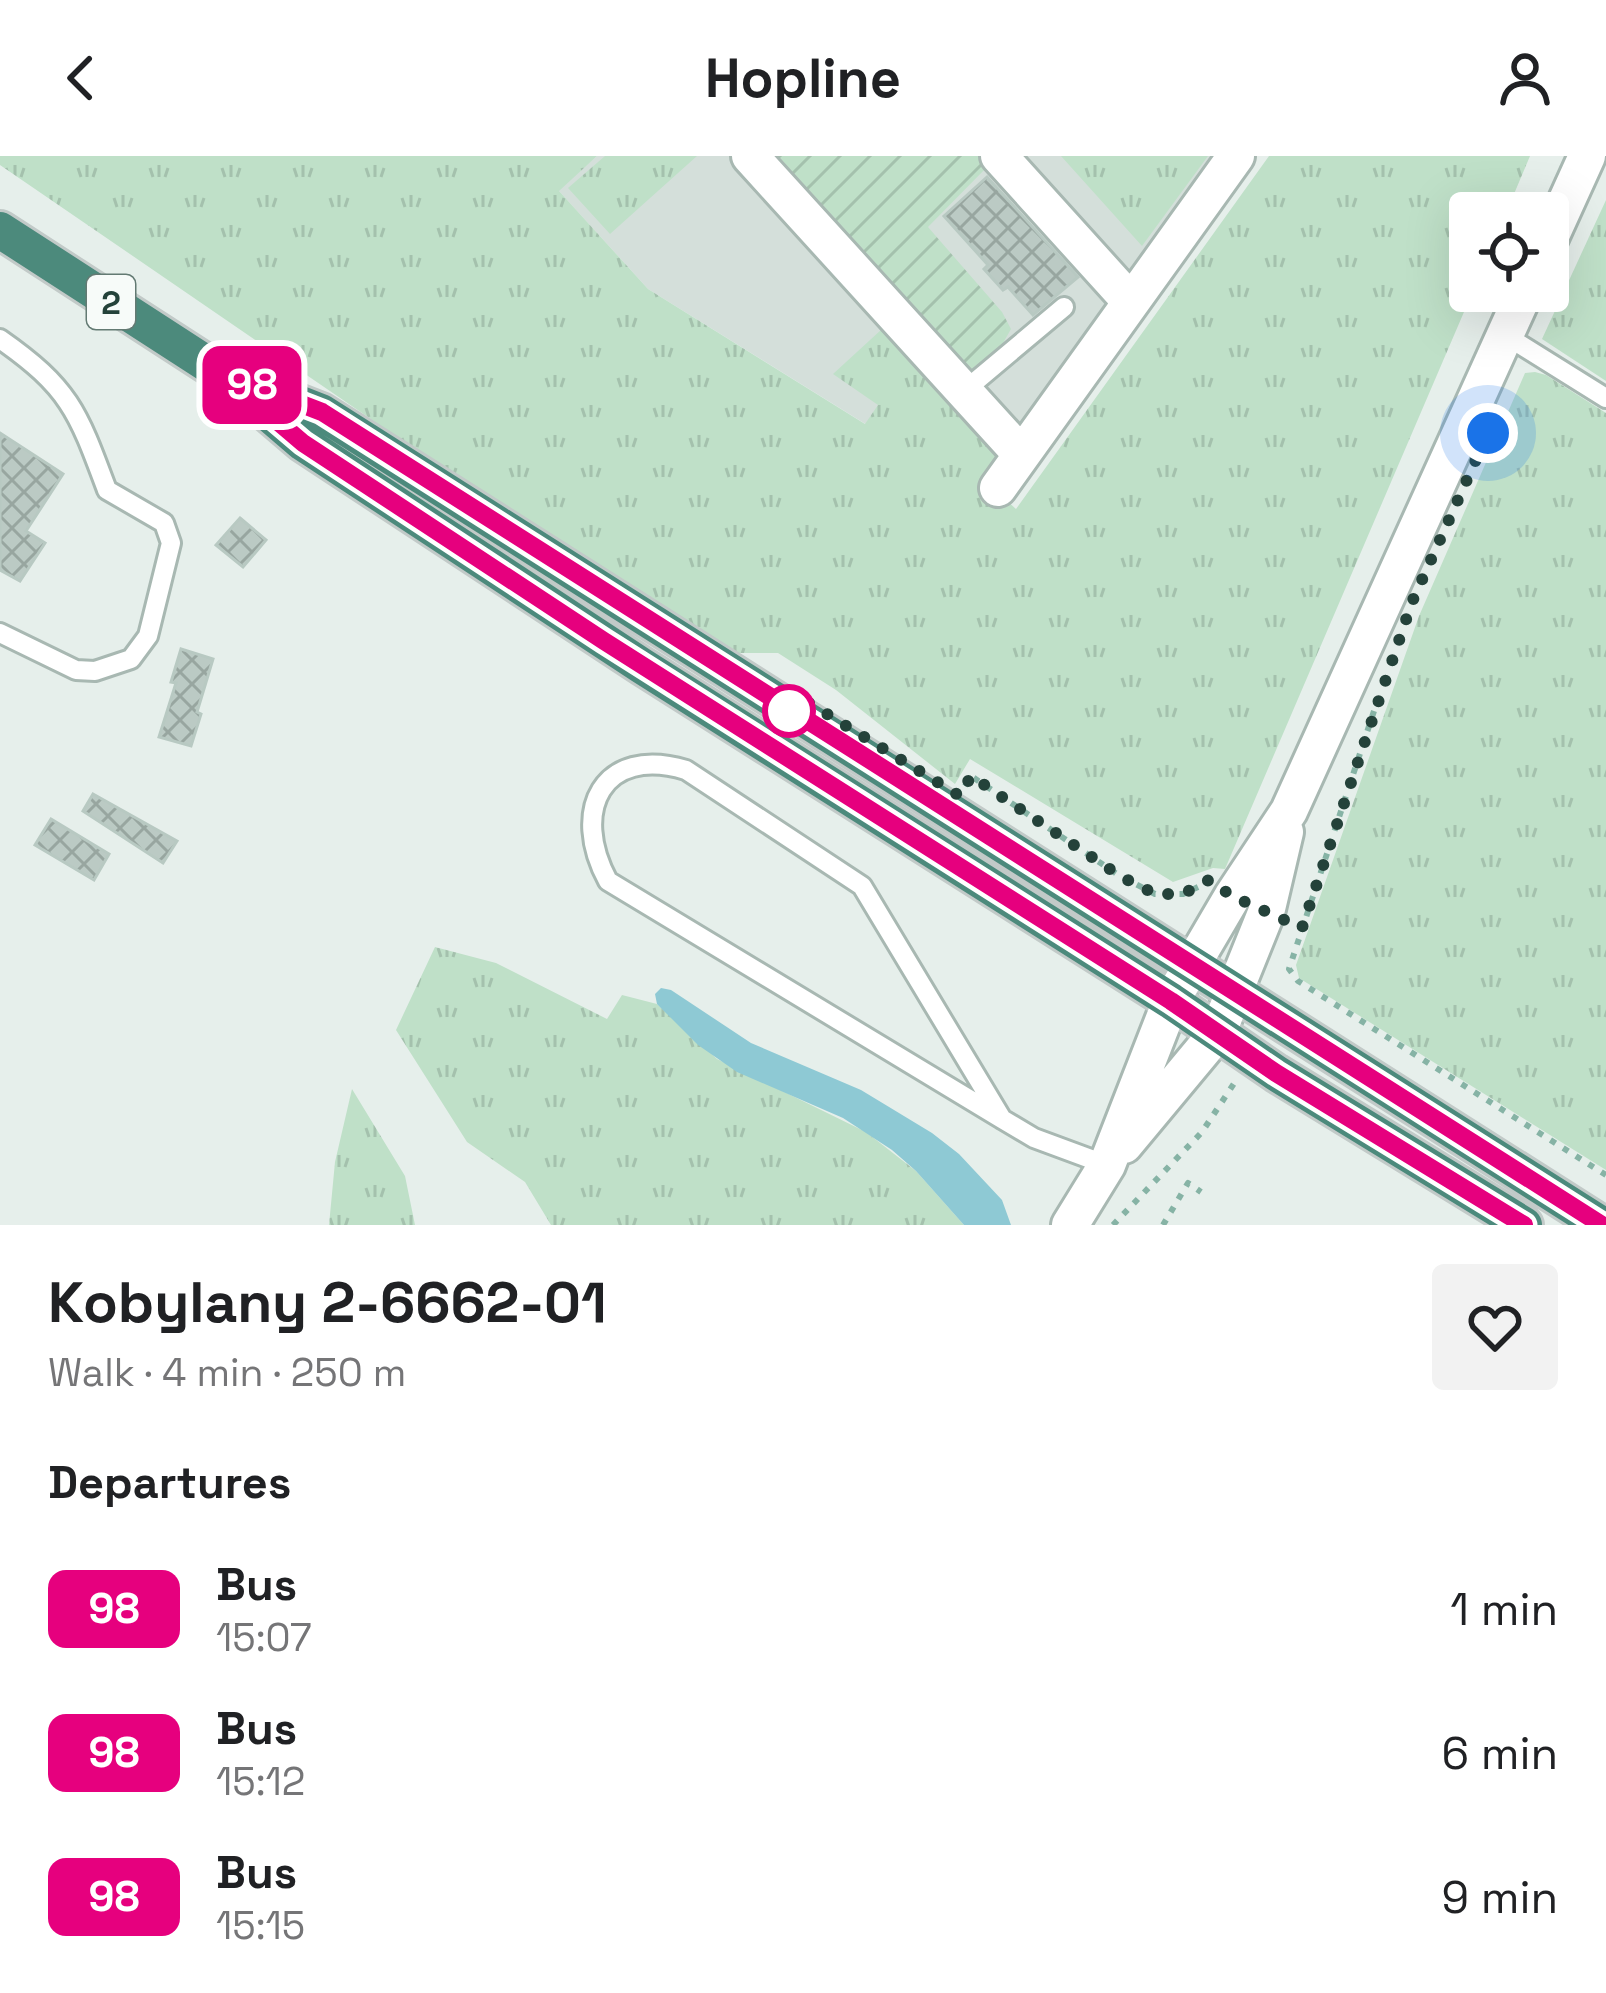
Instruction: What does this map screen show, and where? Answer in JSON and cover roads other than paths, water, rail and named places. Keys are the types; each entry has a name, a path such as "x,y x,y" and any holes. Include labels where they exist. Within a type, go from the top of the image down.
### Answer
{"highway":[{"name":"2","path":"0,230 221,373 303,443 662,678 1171,1001 1276,1073 1524,1225"},
{"name":"2","path":"221,373 322,412 1602,1225"}],"street":[{"path":"750,156 1021,454"},
{"path":"1000,156 1131,302"},
{"path":"998,488 1236,156"},
{"path":"1569,196 1587,156"},
{"path":"1107,1165 1171,1001 1289,811 1515,312"},
{"path":"1070,1225 1107,1165 1218,1032 1266,913 1289,811"}],"lane":[{"path":"964,391 1064,307"},
{"path":"1505,335 1606,398"},
{"path":"0,339 33,362 66,395 85,429 106,490 164,523 171,543 148,636 131,658 95,670 76,670 0,633"},
{"path":"1002,1119 862,886 686,770 655,761 610,778 595,802 590,825 594,856 608,881 1002,1119 1034,1138 1107,1165"}],"water":[{"path":"661,988 751,1043 861,1090 932,1133 1002,1200 1011,1225 964,1225 892,1150 843,1118 737,1072 698,1045 657,1004 655,994"}]}
